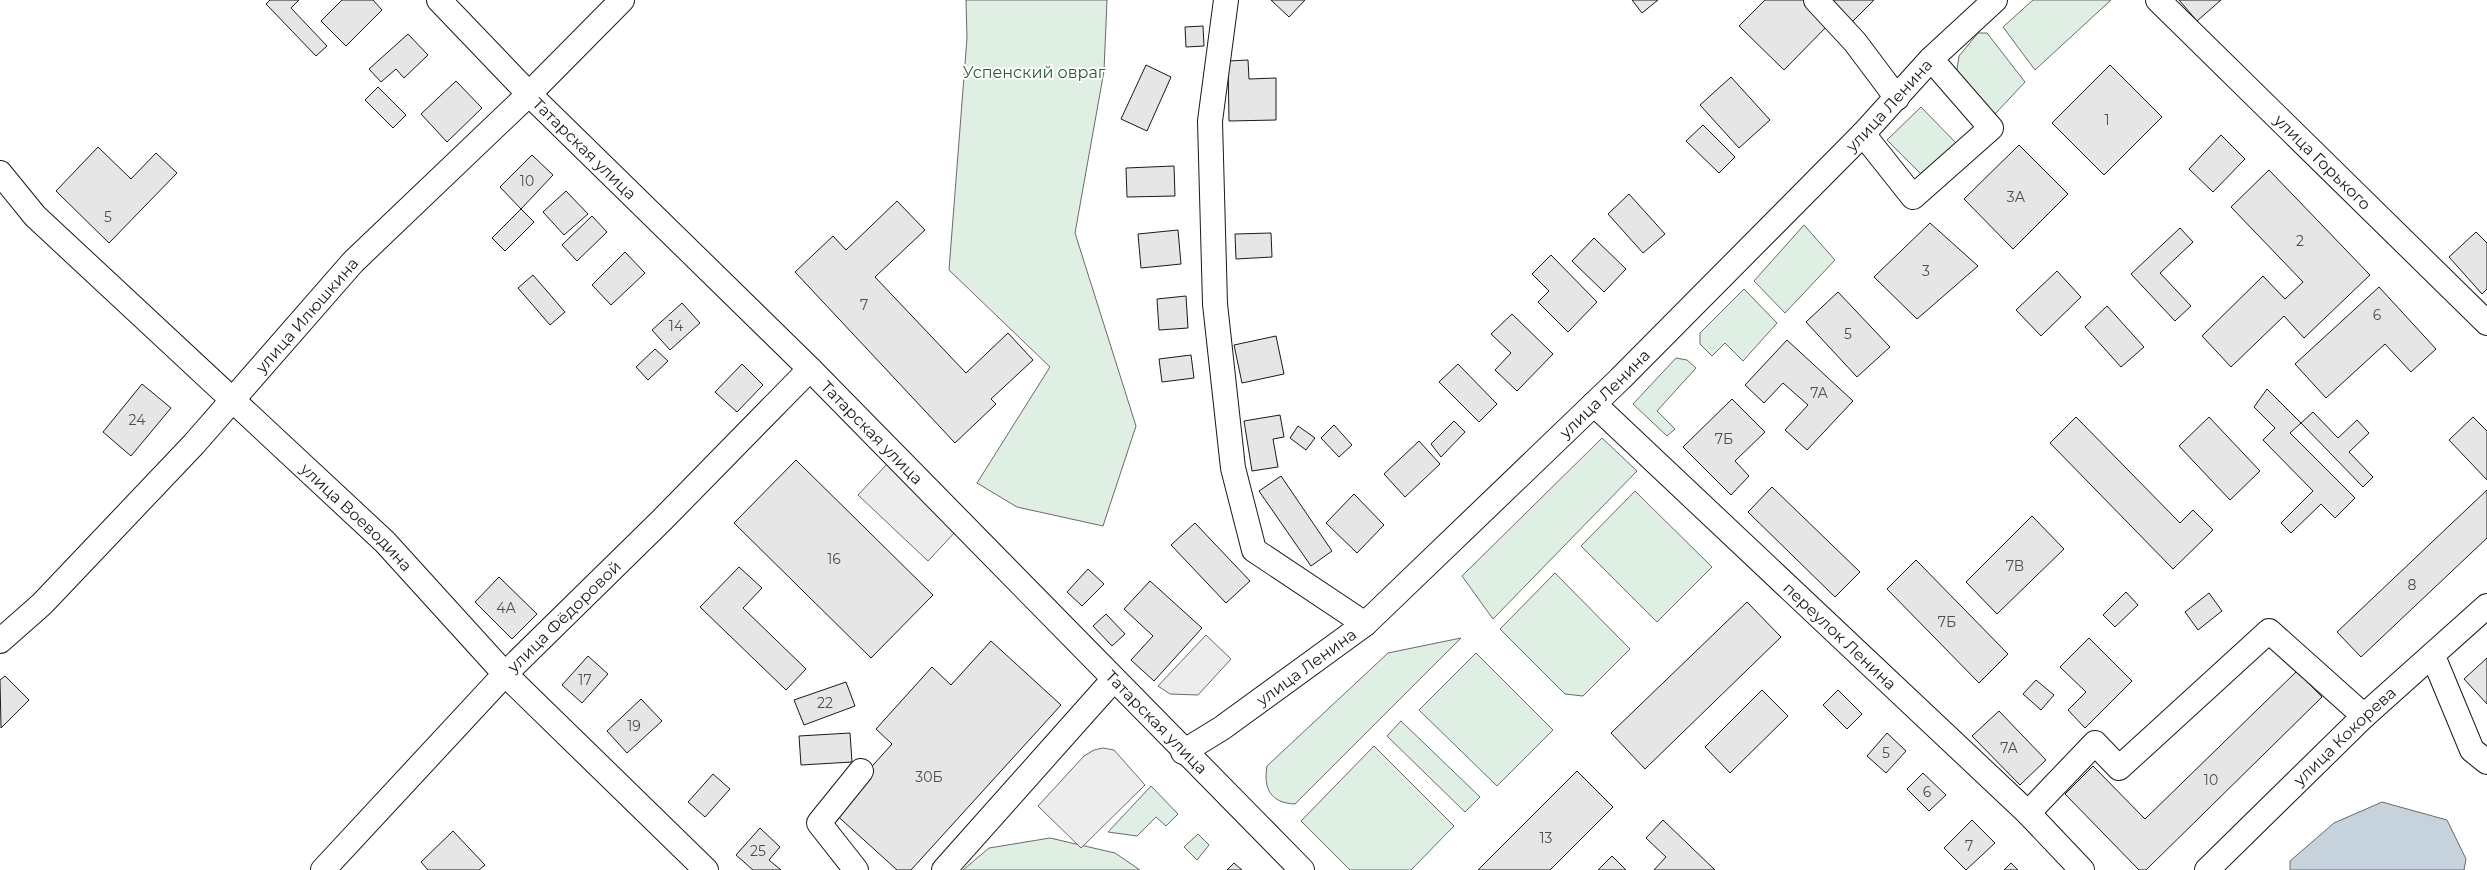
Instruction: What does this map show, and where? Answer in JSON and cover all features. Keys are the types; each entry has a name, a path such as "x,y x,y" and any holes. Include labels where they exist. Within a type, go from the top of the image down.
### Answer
{"street":[{"name":"Татарская улица","path":"439,0 529,94 810,369 1114,679 1183,752 1302,870"},
{"name":"улица Илюшкина","path":"0,640 42,604 194,444 353,262 529,94 622,0"},
{"path":"1226,0 1210,121 1215,304 1233,468 1254,550 1365,624"},
{"path":"1816,0 1855,42 1897,98"},
{"name":"улица Ленина","path":"1183,752 1222,728 1365,624 1594,404 1863,134 1931,59 1995,0"},
{"name":"улица Горького","path":"2158,0 2487,324"},
{"path":"1863,134 1913,197 1991,128 1931,59"},
{"name":"улица Воеводина","path":"0,173 35,216 385,542 506,674 706,870"},
{"name":"улица Фёдоровой","path":"323,870 506,674 662,520 810,369"},
{"name":"переулок Ленина","path":"1594,404 2028,813 2082,870"},
{"name":"улица Кокорева","path":"2207,870 2364,716 2487,606"},
{"path":"2028,813 2095,743 2119,768 2269,630 2364,716"},
{"path":"2433,656 2472,750 2487,762"},
{"path":"944,870 1114,679"},
{"path":"856,870 819,823 861,771"}],"green space":[{"name":"Успенский овраг","path":"966,0 1107,0 1104,71 1075,233 1136,426 1103,526 1017,507 977,483 1050,367 949,270 967,38"},
{"path":"2033,0 2111,0 2035,70 2003,27"},
{"path":"1978,33 1987,33 2025,82 1994,115 1956,76 1959,56"},
{"path":"1921,107 1959,146 1922,175 1887,140"},
{"path":"1804,225 1835,260 1785,313 1754,281"},
{"path":"1744,289 1777,323 1743,361 1725,343 1712,356 1700,344 1700,333"},
{"path":"1676,358 1687,360 1696,368 1657,411 1675,429 1667,436 1633,404"},
{"path":"1602,438 1637,471 1493,619 1462,576"},
{"path":"1635,491 1712,567 1657,622 1581,546"},
{"path":"1555,573 1630,649 1583,696 1565,694 1500,629"},
{"path":"1461,638 1295,804 1280,801 1270,793 1266,782 1267,766 1388,653"},
{"path":"1476,653 1553,730 1497,786 1419,710"},
{"path":"1401,721 1480,797 1465,812 1387,736"},
{"path":"1374,746 1454,826 1411,870 1350,870 1301,821"},
{"path":"1151,786 1178,814 1166,826 1156,817 1137,836 1108,832"},
{"path":"1198,834 1209,845 1197,860 1184,847"},
{"path":"1050,838 1115,853 1140,870 963,870 989,848"}],"shaded area":[{"path":"887,464 957,530 928,561 858,495"},
{"path":"1206,635 1231,659 1198,695 1170,694 1158,686"},
{"path":"1103,748 1114,750 1145,785 1081,848 1038,806 1084,756 1094,750"},
{"path":"2382,802 2447,820 2466,859 2464,870 2290,870 2290,861 2334,823"}],"building":[{"path":"270,0 299,0 291,8 327,46 316,56 266,4"},
{"path":"342,0 373,0 382,10 346,46 321,21"},
{"path":"1271,0 1305,0 1289,17"},
{"path":"1632,0 1658,0 1642,13"},
{"path":"1765,0 1812,0 1833,20 1784,70 1739,26"},
{"path":"1819,0 1874,0 1846,28"},
{"path":"2179,0 2221,0 2197,21"},
{"path":"1203,26 1204,46 1186,47 1185,27"},
{"path":"408,34 428,55 404,78 396,69 381,82 369,69"},
{"path":"1248,60 1249,79 1276,78 1276,120 1229,121 1228,61"},
{"path":"1146,65 1171,77 1147,131 1121,119"},
{"path":"2110,65 2162,117 2104,175 2052,123"},
{"path":"1731,77 1770,120 1739,148 1700,105"},
{"path":"456,81 482,108 447,142 421,114"},
{"path":"378,87 406,115 393,128 365,100"},
{"path":"1703,125 1735,157 1719,173 1686,141"},
{"path":"2221,135 2245,159 2213,192 2189,169"},
{"path":"2019,145 2068,194 2013,249 1964,199"},
{"path":"98,147 131,179 156,153 177,173 109,243 56,191"},
{"path":"532,155 553,175 521,209 500,187"},
{"path":"1174,166 1175,196 1127,197 1126,168"},
{"path":"2269,170 2370,275 2304,338 2284,316 2231,367 2202,336 2263,276 2285,299 2303,282 2231,207"},
{"path":"566,191 588,214 564,235 543,212"},
{"path":"1629,194 1665,234 1643,253 1608,214"},
{"path":"897,201 925,230 875,277 966,373 1008,333 1033,360 991,399 996,404 955,443 795,272 833,236 846,250"},
{"path":"521,209 534,222 505,251 492,238"},
{"path":"592,216 607,232 577,261 562,245"},
{"path":"1930,223 1978,266 1917,319 1874,277"},
{"path":"2180,228 2193,242 2160,273 2191,306 2175,321 2131,274"},
{"path":"1178,230 1181,264 1141,268 1138,234"},
{"path":"2476,232 2487,243 2487,289 2482,294 2449,257"},
{"path":"1271,233 1272,257 1236,259 1235,234"},
{"path":"1594,238 1626,269 1604,292 1572,261"},
{"path":"625,252 645,273 611,305 592,285"},
{"path":"1551,255 1597,302 1568,332 1538,302 1549,291 1532,274"},
{"path":"2057,271 2081,297 2041,336 2016,310"},
{"path":"533,275 565,312 550,325 518,288"},
{"path":"2379,287 2436,349 2411,372 2385,344 2326,398 2295,364"},
{"path":"1838,292 1890,347 1857,377 1806,322"},
{"path":"1186,296 1188,328 1159,330 1157,299"},
{"path":"682,303 700,323 670,350 652,330"},
{"path":"2107,306 2144,347 2121,367 2085,327"},
{"path":"1512,314 1553,354 1517,391 1495,370 1511,353 1491,334"},
{"path":"1276,336 1284,374 1242,383 1234,345"},
{"path":"1787,340 1853,401 1807,450 1785,430 1808,405 1783,383 1764,403 1745,385"},
{"path":"655,349 668,361 648,380 636,367"},
{"path":"1191,355 1194,378 1162,382 1159,359"},
{"path":"742,364 763,385 737,412 715,392"},
{"path":"1458,364 1497,404 1479,422 1439,382"},
{"path":"142,384 171,408 131,456 103,432"},
{"path":"2267,389 2301,423 2290,433 2355,498 2335,518 2321,504 2291,533 2281,523 2313,491 2263,440 2275,428 2254,407"},
{"path":"1732,399 1765,432 1735,461 1749,476 1731,495 1683,447"},
{"path":"2313,412 2338,438 2357,420 2369,433 2349,452 2373,477 2363,487 2301,423"},
{"path":"1280,415 1284,437 1273,439 1278,467 1252,471 1244,421"},
{"path":"2076,417 2180,523 2193,510 2213,530 2173,569 2050,443"},
{"path":"2209,417 2260,471 2230,500 2179,446"},
{"path":"2473,417 2487,431 2487,480 2449,440"},
{"path":"1454,421 1465,432 1441,457 1431,444"},
{"path":"1334,425 1352,445 1339,457 1321,438"},
{"path":"1298,426 1315,438 1306,450 1290,438"},
{"path":"1419,441 1440,464 1405,497 1384,474"},
{"path":"796,460 933,595 871,658 734,523"},
{"path":"1281,476 1332,551 1311,566 1259,491"},
{"path":"1772,487 1860,572 1835,597 1748,512"},
{"path":"2487,490 2487,538 2361,657 2337,632"},
{"path":"1354,494 1384,525 1357,553 1326,523"},
{"path":"2032,516 2064,549 1997,614 1966,582"},
{"path":"1195,523 1250,581 1226,603 1171,545"},
{"path":"1916,560 2008,654 1979,683 1887,589"},
{"path":"739,567 762,588 743,608 806,669 786,690 700,607"},
{"path":"1088,569 1104,584 1082,606 1067,592"},
{"path":"499,577 537,614 512,639 475,602"},
{"path":"1150,581 1202,628 1154,681 1131,660 1153,636 1124,609"},
{"path":"2126,592 2138,605 2115,627 2103,615"},
{"path":"2209,593 2222,611 2198,630 2185,612"},
{"path":"1747,602 1781,637 1645,769 1611,733"},
{"path":"1106,614 1125,634 1112,646 1093,626"},
{"path":"2089,638 2132,681 2085,728 2068,710 2086,692 2060,667"},
{"path":"991,641 1061,705 911,870 897,870 832,811 892,744 876,729 932,667 951,685"},
{"path":"588,656 608,674 582,703 562,685"},
{"path":"2487,658 2487,704 2464,679"},
{"path":"2297,671 2322,697 2146,870 2139,870 2065,794 2093,766 2145,819"},
{"path":"5,676 29,700 1,728 0,680"},
{"path":"2036,680 2054,695 2041,710 2023,694"},
{"path":"846,682 855,706 804,725 794,700"},
{"path":"1762,690 1788,716 1730,773 1705,747"},
{"path":"1838,690 1862,714 1847,729 1823,705"},
{"path":"641,699 662,721 627,753 607,731"},
{"path":"1999,711 2046,760 2020,785 1972,736"},
{"path":"850,733 852,762 801,765 799,736"},
{"path":"1887,733 1906,751 1886,773 1867,756"},
{"path":"1577,771 1613,807 1550,870 1478,870"},
{"path":"1923,773 1946,795 1929,811 1907,789"},
{"path":"713,774 730,789 705,817 688,802"},
{"path":"1663,820 1715,870 1654,870 1666,857 1646,838"},
{"path":"1972,820 1995,843 1966,870 1944,848"},
{"path":"760,828 780,847 769,860 781,870 753,870 736,855"},
{"path":"453,831 485,865 479,870 428,870 421,862"},
{"path":"1612,856 1626,870 1598,870"},
{"path":"1234,863 1242,870 1227,870"},
{"path":"2011,863 2018,870 2004,870"}]}
